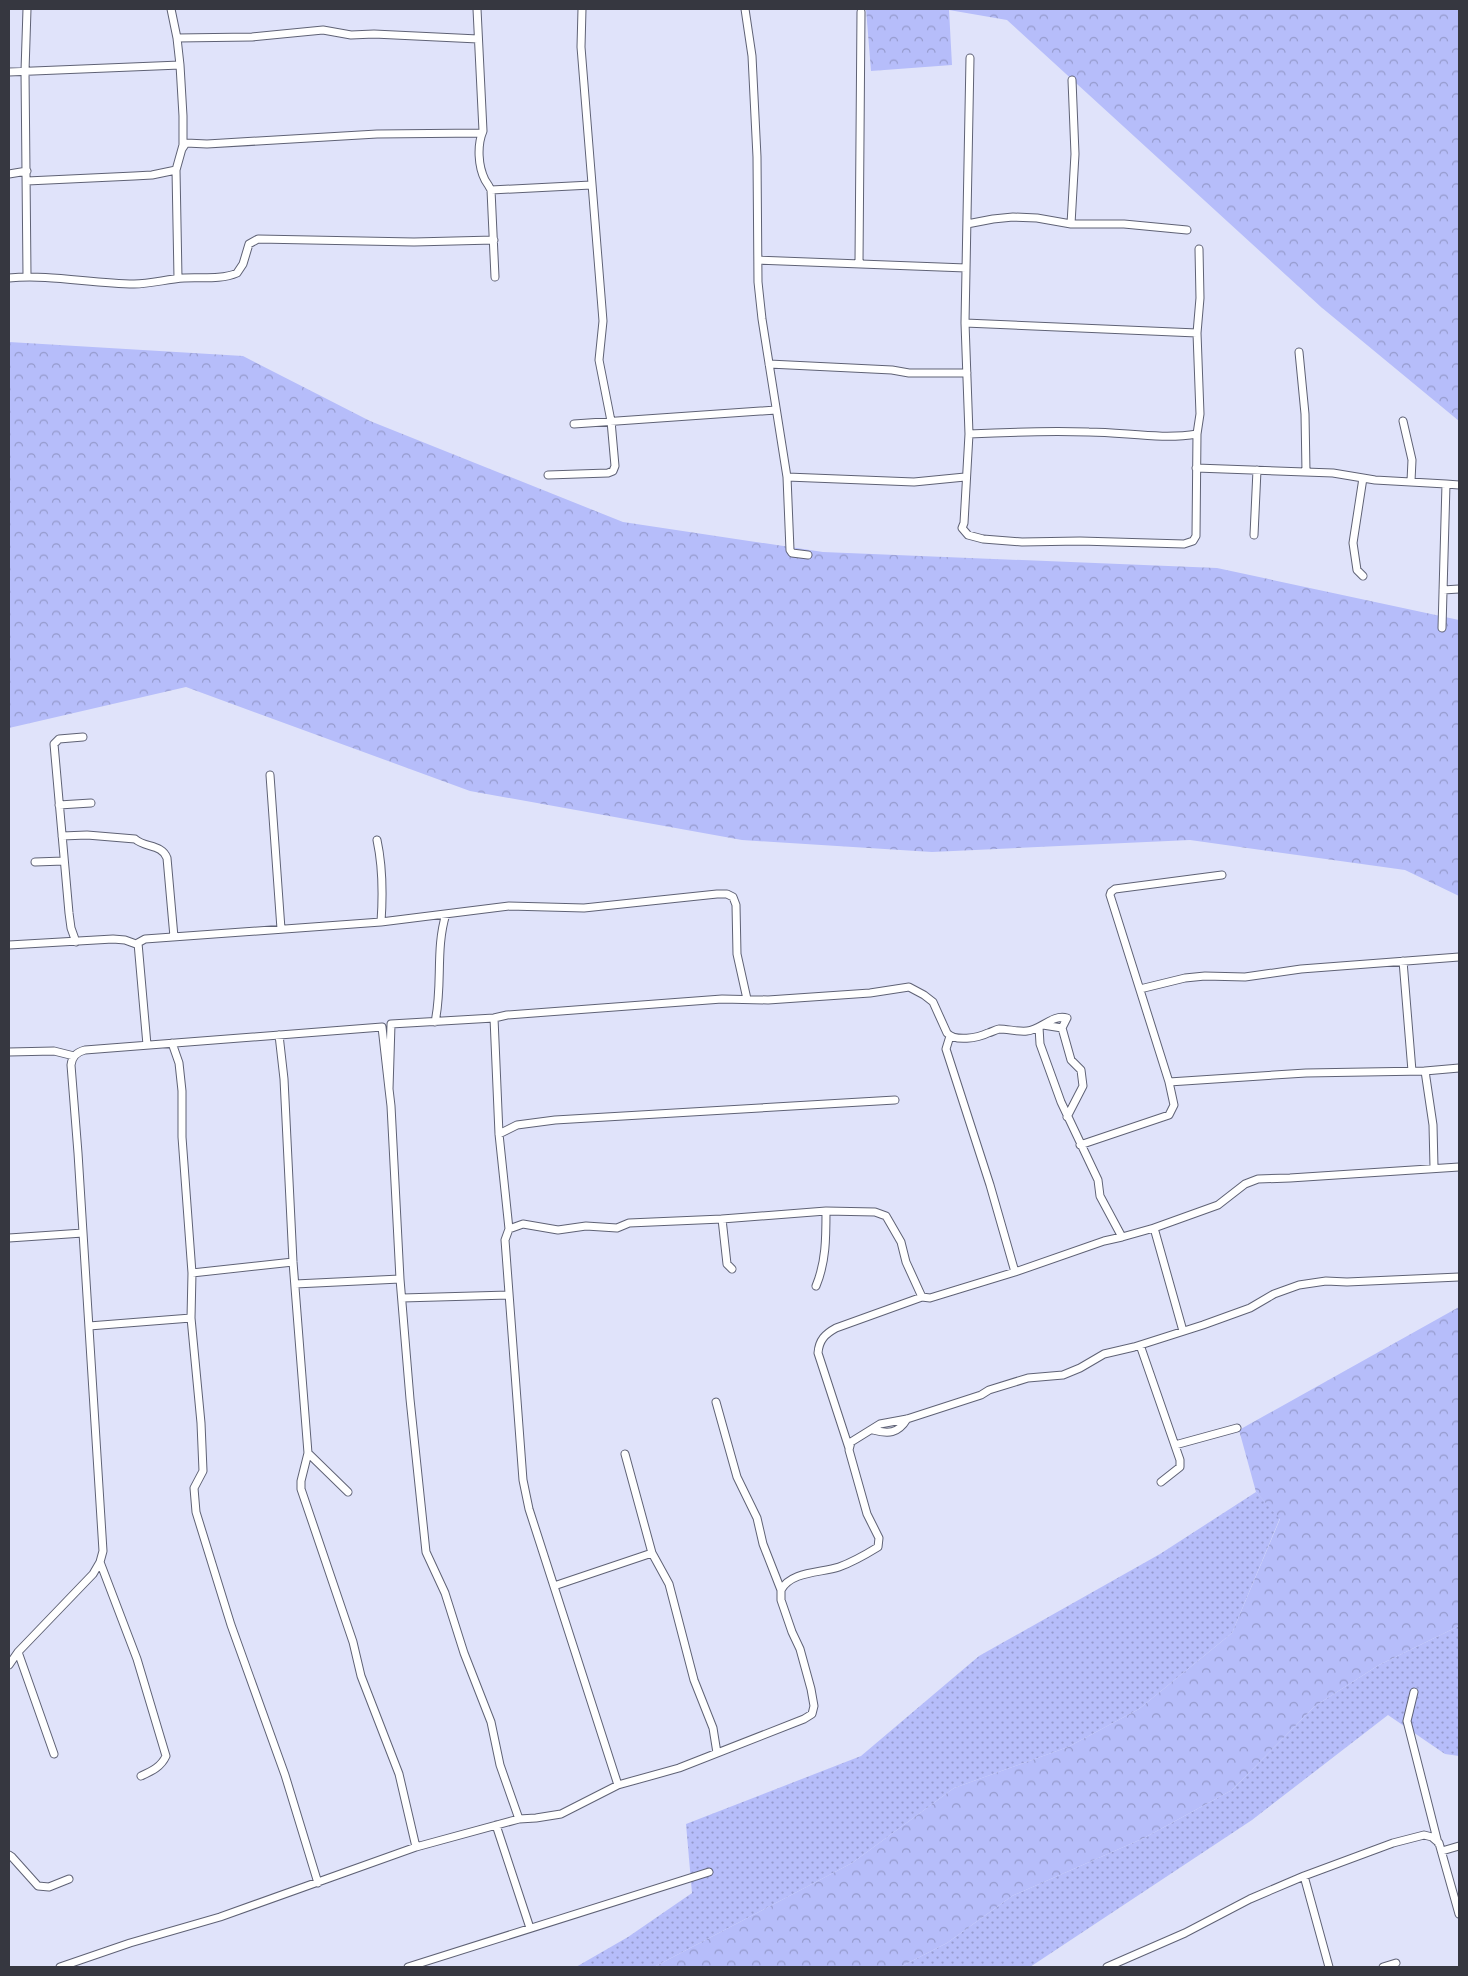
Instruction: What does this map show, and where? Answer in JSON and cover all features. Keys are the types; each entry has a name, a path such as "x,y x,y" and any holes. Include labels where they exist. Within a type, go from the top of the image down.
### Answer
{"street":[{"path":"27,276 25,71 28,9"},
{"path":"171,9 180,65 182,149 176,170 178,278"},
{"path":"476,9 482,133 479,145 481,168 484,179 491,190 495,277"},
{"path":"548,475 613,471 615,466 611,421 600,360 603,321 591,185 582,47 582,9"},
{"path":"746,9 752,56 756,139 758,260 762,319 786,476 790,550 792,553 808,555"},
{"path":"859,263 861,12"},
{"path":"177,38 252,37 323,30 351,35 374,34 478,39"},
{"path":"970,58 965,323 969,434 965,477 964,523 962,528 968,535 982,539 1022,542 1080,541 1184,544 1193,541 1196,536 1197,434 1200,414 1197,333 1200,306 1199,249"},
{"path":"9,72 180,65"},
{"path":"1071,224 1075,154 1072,80"},
{"path":"182,149 186,144 322,136 482,133"},
{"path":"27,180 152,175 176,170"},
{"path":"9,174 27,171"},
{"path":"491,190 591,185"},
{"path":"967,224 1013,217 1037,218 1071,224 1124,224 1188,230"},
{"path":"9,278 27,276 136,284 178,278 223,276 237,273 243,264 248,244 258,238 414,242 494,240"},
{"path":"758,260 966,268"},
{"path":"965,323 1197,333"},
{"path":"1299,352 1306,414 1306,472"},
{"path":"769,364 892,370 909,373 947,374 967,372"},
{"path":"574,424 776,410"},
{"path":"1403,421 1412,460 1411,481"},
{"path":"969,434 1090,432 1164,436 1197,434"},
{"path":"1196,468 1334,473 1363,478 1459,485"},
{"path":"1254,535 1257,470"},
{"path":"786,476 914,482 965,477"},
{"path":"1363,478 1353,544 1357,570 1363,576"},
{"path":"1442,628 1446,484"},
{"path":"1443,590 1459,589"},
{"path":"76,942 71,928 54,744 59,739 83,737"},
{"path":"270,775 281,929"},
{"path":"59,806 91,802"},
{"path":"62,836 87,835 135,839 140,843 161,848 167,858 174,937"},
{"path":"377,840 382,862 383,894 381,922"},
{"path":"35,862 64,861"},
{"path":"1080,1144 1169,1115 1174,1105 1169,1082 1110,895 1111,892 1115,889 1222,875"},
{"path":"9,945 114,939 138,943 145,939 381,922 509,906 584,908 727,894 733,898 736,905 736,954 746,999"},
{"path":"435,1022 440,939 446,914"},
{"path":"138,943 147,1045"},
{"path":"1140,989 1185,978 1205,976 1245,978 1301,969 1459,957"},
{"path":"1404,961 1412,1071"},
{"path":"388,1089 391,1024 494,1018 517,1014 722,999 768,1000 870,993 909,987 924,994 932,1002 950,1036"},
{"path":"950,1036 962,1038 996,1030 1027,1031 1060,1017 1067,1018 1062,1028 1071,1060 1081,1070 1083,1086 1067,1117"},
{"path":"494,1018 499,1134 509,1229 505,1240 524,1480 530,1509 618,1785"},
{"path":"1041,1026 1062,1028"},
{"path":"1041,1026 1040,1044 1067,1117 1098,1180 1100,1196 1122,1237"},
{"path":"9,1052 54,1051 74,1056 86,1050 382,1027 391,1106 400,1279 410,1399 426,1552 445,1593 464,1653 491,1722 498,1758 519,1818"},
{"path":"1027,1031 1040,1044"},
{"path":"279,1035 284,1079 295,1284 308,1453 301,1481 301,1489 353,1642 361,1676 399,1774 416,1847"},
{"path":"950,1036 946,1044 946,1050 990,1185 1015,1272"},
{"path":"172,1043 179,1063 182,1091 182,1137 192,1273 191,1318 201,1423 203,1471 194,1488 196,1512 231,1625 285,1775 318,1883"},
{"path":"9,1664 18,1652 93,1574 100,1562 103,1551 71,1065 74,1056"},
{"path":"1169,1082 1306,1073 1425,1072 1459,1068"},
{"path":"1425,1072 1433,1125 1434,1167"},
{"path":"499,1134 517,1125 555,1120 895,1100"},
{"path":"781,1590 787,1582 796,1577 840,1567 867,1554 880,1544 874,1526 867,1514 818,1353 819,1343 826,1334 836,1328 922,1297 930,1298 1015,1272 1104,1241 1154,1228 1218,1205 1245,1184 1258,1179 1459,1167"},
{"path":"509,1229 523,1224 558,1230 586,1226 617,1228 629,1223 826,1212 875,1212 886,1216 901,1242 906,1262 922,1297"},
{"path":"816,1286 822,1272 826,1244 826,1212"},
{"path":"722,1219 727,1264 732,1270"},
{"path":"1154,1228 1183,1331"},
{"path":"9,1238 83,1233"},
{"path":"192,1273 294,1262"},
{"path":"849,1450 851,1442 887,1421 907,1419 1028,1378 1063,1375 1104,1354 1140,1345 1250,1308 1274,1294 1299,1285 1326,1281 1355,1282 1459,1277"},
{"path":"295,1284 400,1279"},
{"path":"402,1298 509,1295"},
{"path":"89,1326 191,1318"},
{"path":"1140,1345 1180,1460 1180,1468 1161,1482"},
{"path":"60,1967 130,1943 220,1917 416,1847 519,1818 536,1818 560,1814 618,1785 679,1768 804,1719 812,1714 814,1706 811,1689 800,1649 781,1600 781,1590 763,1544 757,1518 737,1477 716,1402"},
{"path":"873,1430 894,1433 903,1426 907,1419"},
{"path":"1175,1445 1237,1428"},
{"path":"308,1453 348,1492"},
{"path":"625,1454 652,1553 669,1584 694,1680 714,1728 717,1753"},
{"path":"554,1586 652,1553"},
{"path":"100,1562 137,1659 166,1756 163,1763 141,1776"},
{"path":"18,1652 54,1754"},
{"path":"1414,1692 1406,1721 1459,1914"},
{"path":"496,1825 530,1928"},
{"path":"1108,1967 1185,1933 1250,1899 1304,1876 1393,1843 1424,1835 1432,1837 1439,1843"},
{"path":"1442,1851 1459,1846"},
{"path":"9,1855 38,1886 49,1887 69,1879"},
{"path":"408,1967 709,1872"},
{"path":"1304,1876 1329,1967"},
{"path":"1383,1967 1396,1962"}],"green space":[{"path":"866,9 1459,9 1459,421 1321,307 1007,20 949,10 952,65 871,71"},
{"path":"9,342 243,356 370,421 623,522 823,552 1217,568 1459,620 1459,896 1405,870 1190,840 932,852 742,840 470,791 186,687 9,728"},
{"path":"1459,1307 1459,1626 1379,1665 1315,1706 1232,1790 1144,1838 1012,1896 947,1943 900,1967 654,1967 852,1863 954,1788 1068,1747 1139,1709 1232,1633 1280,1519 1256,1492 1239,1430"},
{"path":"1256,1492 1280,1518 1232,1633 1139,1709 1068,1747 954,1788 852,1863 654,1967 576,1967 628,1937 692,1893 686,1824 861,1756 979,1656 1160,1554"},
{"path":"1459,1626 1459,1756 1445,1754 1388,1715 1252,1820 1030,1967 900,1967 947,1943 1012,1896 1144,1838 1232,1790 1315,1706 1379,1665"}]}
